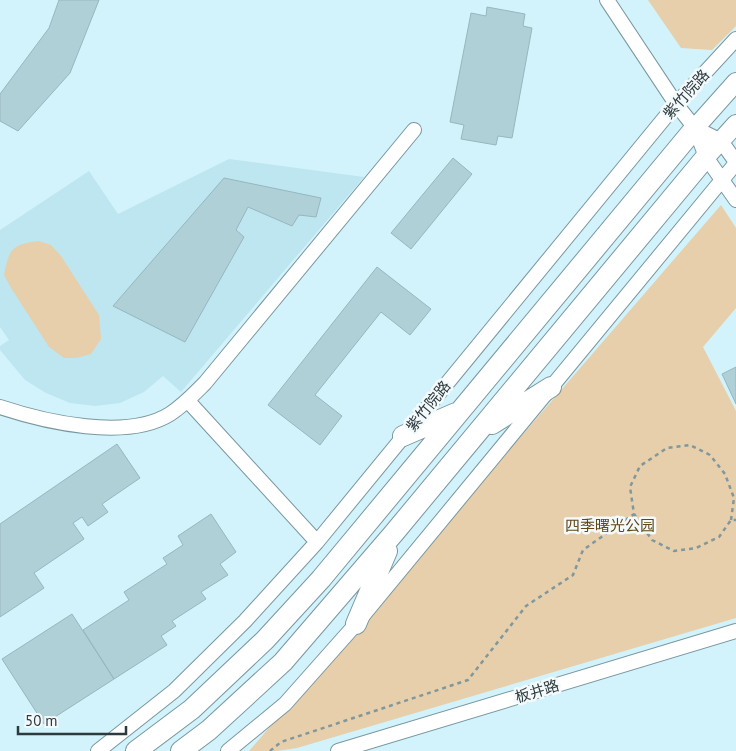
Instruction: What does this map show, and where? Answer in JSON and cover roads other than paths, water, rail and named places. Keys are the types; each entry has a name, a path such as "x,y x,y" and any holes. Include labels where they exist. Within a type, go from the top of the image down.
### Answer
{"highway":[{"name":"紫竹院路","path":"136,751 192,709 265,640 321,579 695,128"},
{"path":"181,751 209,730 283,662 394,533 706,157"},
{"path":"475,434 551,387"},
{"path":"403,436 460,411"},
{"path":"356,624 394,533"}],"main road":[{"name":"紫竹院路","path":"695,128 736,82"},
{"path":"706,157 736,124"}],"street":[{"path":"607,0 676,104 695,128 706,157 736,200"},
{"name":"紫竹院路","path":"98,751 174,690 245,621 316,542 676,104 736,39"},
{"path":"228,751 285,704 356,624 736,162 721,141 695,128"},
{"path":"0,407 71,424 110,428 141,424 168,415 188,401 205,383 414,130"},
{"path":"188,401 316,542"},
{"name":"板井路","path":"338,751 736,630"}],"park label":[{"name":"四季曙光公园","path":"610,525"}]}
